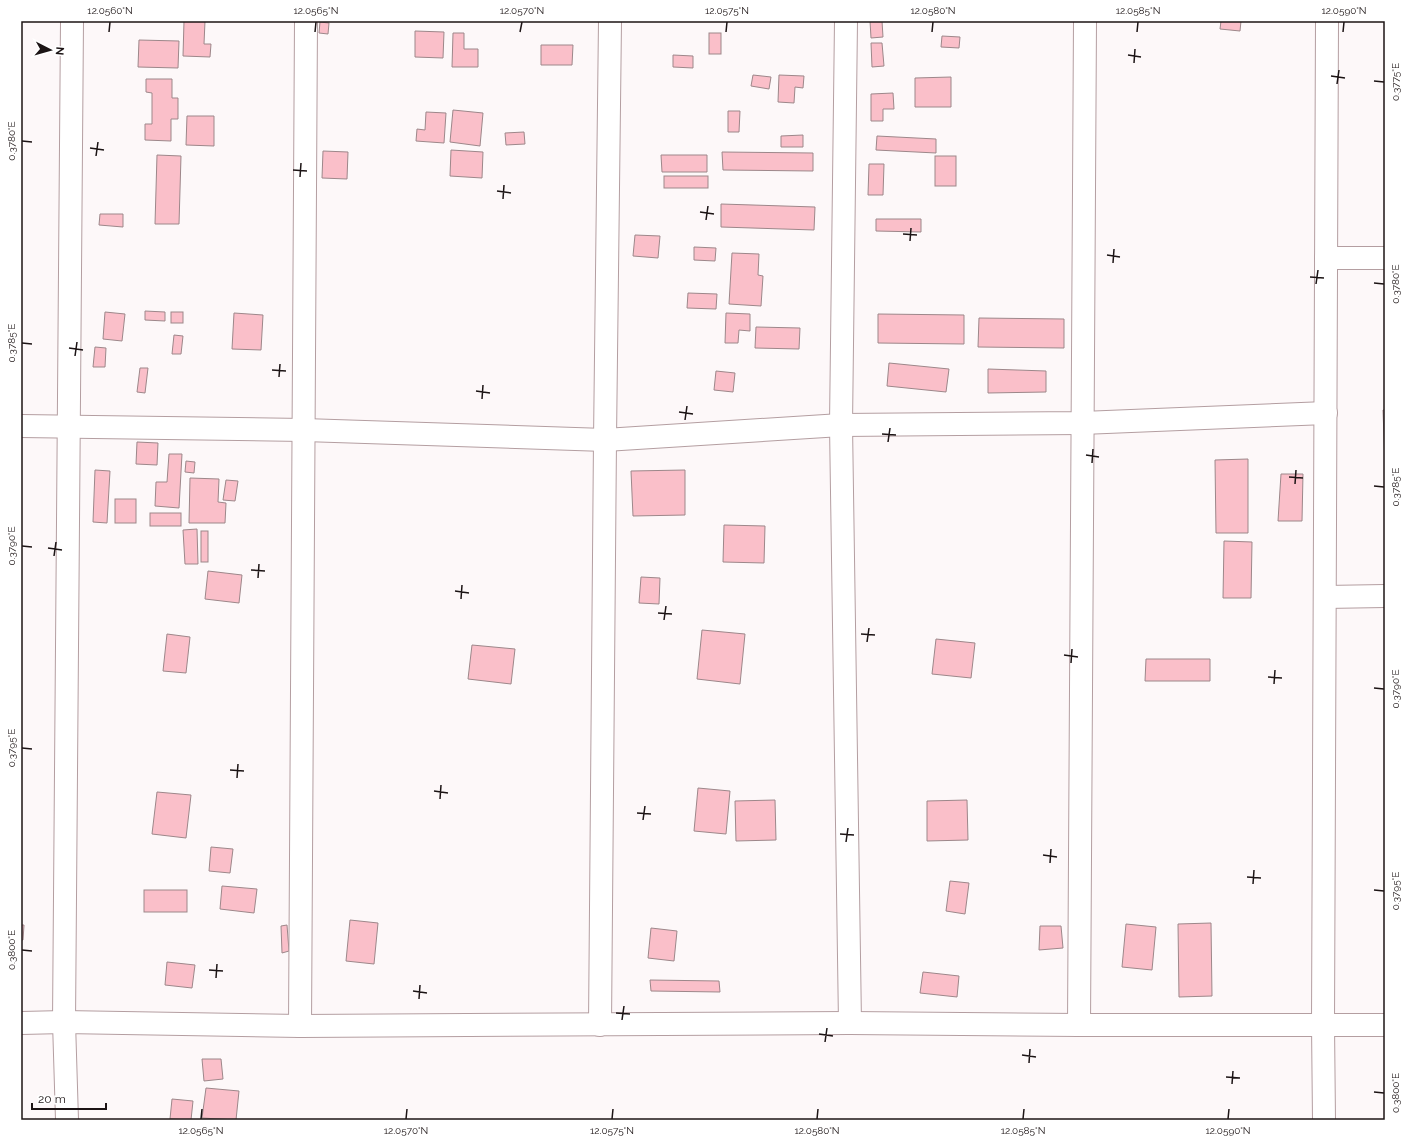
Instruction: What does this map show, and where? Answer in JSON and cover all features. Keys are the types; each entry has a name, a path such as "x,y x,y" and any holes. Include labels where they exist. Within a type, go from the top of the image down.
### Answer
{"street":[{"path":"67,1120 64,1022 72,21"},
{"path":"300,1026 306,21"},
{"path":"600,1025 610,21"},
{"path":"846,21 840,425 850,1023"},
{"path":"1080,1025 1085,21"},
{"path":"1324,1120 1323,1025 1327,21"},
{"path":"1326,258 1385,258"},
{"path":"21,426 304,430 605,440 840,425 1082,423 1326,413"},
{"path":"1325,597 1385,596"},
{"path":"21,1023 64,1022 300,1026 850,1023 1080,1025 1385,1024"}],"building":[{"path":"184,21 205,21 204,44 211,44 210,57 183,56"},
{"path":"870,21 882,21 883,37 871,38"},
{"path":"1221,21 1241,21 1240,31 1220,29"},
{"path":"320,22 329,23 328,34 319,33"},
{"path":"415,31 444,32 443,58 415,57"},
{"path":"453,33 464,33 464,49 478,49 478,67 452,67"},
{"path":"709,33 721,33 721,54 709,54"},
{"path":"942,36 960,37 959,48 941,47"},
{"path":"139,40 179,41 178,68 138,67"},
{"path":"871,43 882,43 884,66 872,67"},
{"path":"541,45 573,45 572,65 541,65"},
{"path":"673,55 693,56 693,68 673,67"},
{"path":"753,75 771,77 769,89 751,86"},
{"path":"779,75 804,76 803,88 795,87 794,103 778,102"},
{"path":"951,77 951,107 915,107 915,78"},
{"path":"146,79 172,79 172,98 178,98 178,119 171,119 171,141 145,140 145,124 152,124 152,93 146,92"},
{"path":"893,93 894,109 883,109 883,121 871,121 871,94"},
{"path":"453,110 483,113 480,146 450,142"},
{"path":"728,111 740,111 739,132 728,132"},
{"path":"426,112 446,113 444,143 416,141 417,129 425,130"},
{"path":"187,116 214,116 214,146 186,145"},
{"path":"524,132 525,144 506,145 505,133"},
{"path":"803,135 803,147 781,147 781,136"},
{"path":"877,136 936,139 936,153 876,150"},
{"path":"451,150 483,152 482,178 450,176"},
{"path":"323,151 348,152 347,179 322,178"},
{"path":"722,152 813,153 813,171 723,170"},
{"path":"157,155 181,156 179,224 155,224"},
{"path":"661,155 707,155 707,172 662,172"},
{"path":"935,156 956,156 956,186 935,186"},
{"path":"869,164 884,164 883,195 868,195"},
{"path":"664,176 708,176 708,188 664,188"},
{"path":"721,204 815,207 814,230 721,227"},
{"path":"100,214 123,214 123,227 99,225"},
{"path":"876,219 921,219 921,232 876,231"},
{"path":"635,235 660,236 658,258 633,256"},
{"path":"694,247 716,248 715,261 694,260"},
{"path":"732,253 759,254 758,275 763,276 761,306 729,304"},
{"path":"688,293 717,294 716,309 687,308"},
{"path":"145,311 165,312 165,321 145,320"},
{"path":"105,312 125,314 122,341 103,339"},
{"path":"171,312 183,312 183,323 171,323"},
{"path":"234,313 263,315 261,350 232,349"},
{"path":"726,313 750,314 750,331 739,330 738,343 725,343"},
{"path":"878,314 964,315 964,344 878,343"},
{"path":"979,318 1064,319 1064,348 978,347"},
{"path":"756,327 800,328 799,349 755,348"},
{"path":"174,335 183,336 181,354 172,354"},
{"path":"95,347 106,348 105,367 93,367"},
{"path":"889,363 949,369 946,392 887,386"},
{"path":"140,368 148,368 145,393 137,392"},
{"path":"988,369 1046,371 1046,392 988,393"},
{"path":"716,371 735,373 733,392 714,390"},
{"path":"1383,410 1385,410 1385,465"},
{"path":"137,442 158,443 157,465 136,464"},
{"path":"169,454 182,454 179,508 155,506 156,482 167,482"},
{"path":"1248,459 1248,533 1216,533 1215,460"},
{"path":"186,461 195,462 194,473 185,472"},
{"path":"95,470 110,471 107,523 93,522"},
{"path":"685,470 685,515 633,516 631,471"},
{"path":"1281,474 1303,474 1302,521 1278,521"},
{"path":"190,478 219,479 218,502 226,503 225,523 189,523"},
{"path":"226,480 238,481 235,501 223,500"},
{"path":"115,499 136,499 136,523 115,523"},
{"path":"150,513 181,513 181,526 150,526"},
{"path":"724,525 765,526 764,563 723,562"},
{"path":"197,529 198,564 185,564 183,530"},
{"path":"201,531 208,531 208,562 201,562"},
{"path":"1224,541 1252,542 1251,598 1223,598"},
{"path":"208,571 242,575 239,603 205,599"},
{"path":"641,577 660,578 659,604 639,603"},
{"path":"702,630 745,634 740,684 697,679"},
{"path":"167,634 190,637 186,673 163,671"},
{"path":"936,639 975,643 971,678 932,674"},
{"path":"472,645 515,649 511,684 468,679"},
{"path":"1146,659 1210,659 1210,681 1145,681"},
{"path":"698,788 730,791 726,834 694,831"},
{"path":"157,792 191,795 186,838 152,834"},
{"path":"775,800 776,840 736,841 735,801"},
{"path":"967,800 968,840 927,841 927,801"},
{"path":"211,847 233,849 230,873 209,871"},
{"path":"950,881 969,883 965,914 946,911"},
{"path":"222,886 257,889 254,913 220,909"},
{"path":"144,890 187,890 187,912 144,912"},
{"path":"350,920 378,923 374,964 346,961"},
{"path":"1211,923 1212,996 1179,997 1178,924"},
{"path":"1126,924 1156,927 1152,970 1122,967"},
{"path":"21,925 24,925 23,940 21,940"},
{"path":"287,925 289,951 282,953 281,926"},
{"path":"1040,926 1061,926 1063,948 1039,950"},
{"path":"651,928 677,931 674,961 648,958"},
{"path":"167,962 195,965 192,988 165,985"},
{"path":"923,972 959,976 957,997 920,993"},
{"path":"650,980 719,981 720,992 651,991"},
{"path":"202,1059 221,1059 223,1079 204,1081"},
{"path":"206,1088 239,1091 236,1120 202,1118"},
{"path":"172,1099 193,1101 191,1120 170,1119"}]}
